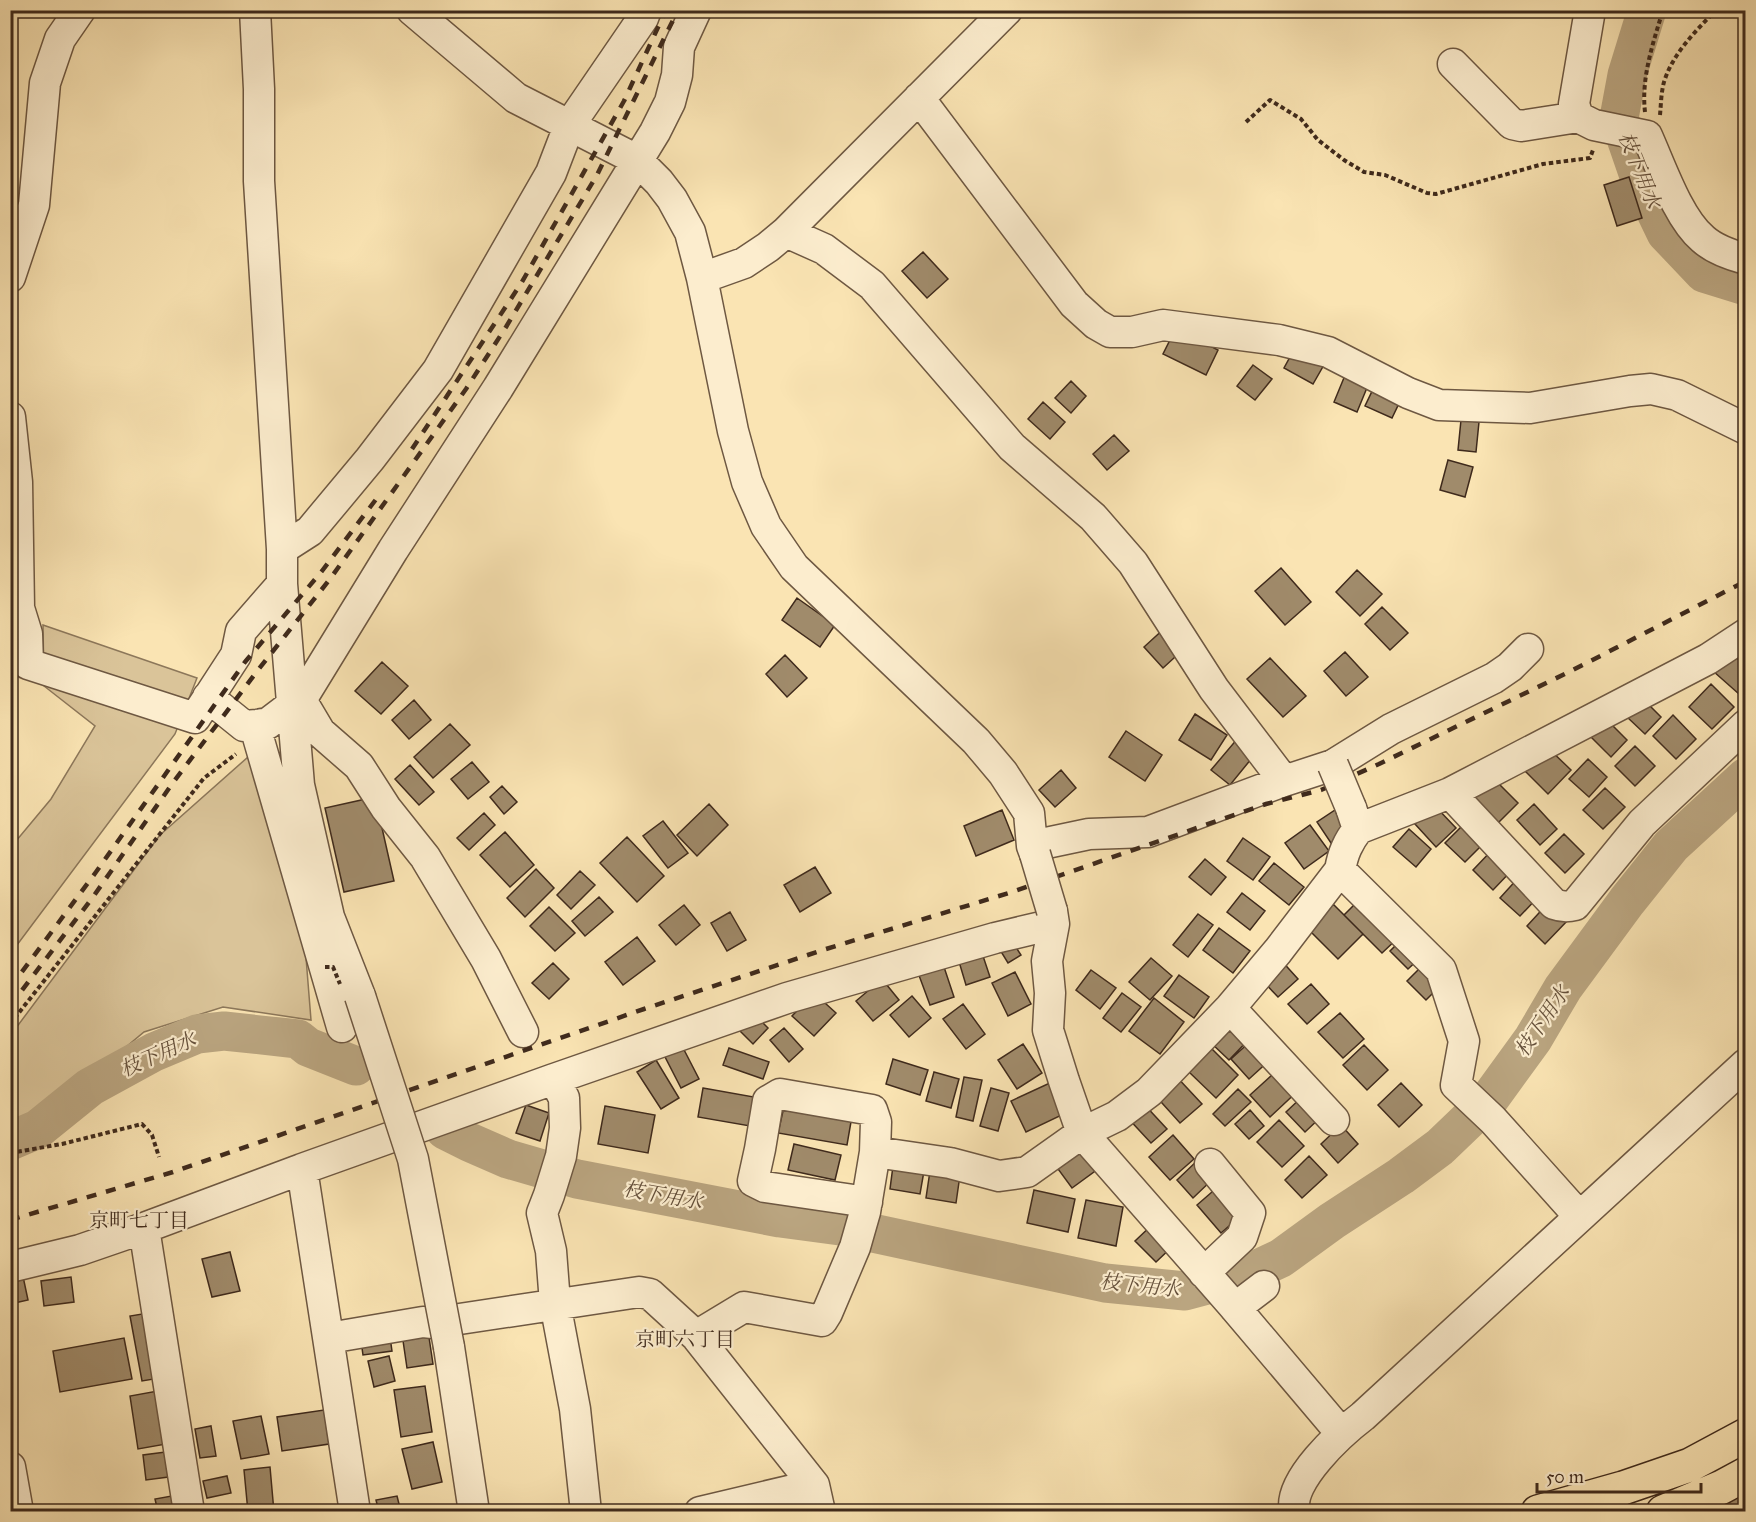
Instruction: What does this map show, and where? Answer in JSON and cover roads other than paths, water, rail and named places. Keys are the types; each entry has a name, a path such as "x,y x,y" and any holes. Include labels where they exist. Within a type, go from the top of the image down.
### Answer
{"highway":[{"path":"1538,1512 1623,1488 1690,1465 1746,1435"},
{"path":"1663,1512 1722,1487 1746,1474"}],"street":[{"path":"10,277 34,206 45,83 60,39 80,10"},
{"path":"255,10 259,89 259,181 282,549 282,584 296,702 299,785 329,916 360,996 413,1159 448,1347 474,1512"},
{"path":"411,10 516,99 637,160 672,199 690,232 702,278 733,430 747,482 766,526 795,567 976,741 1004,773 1029,813 1033,850 1053,918 1047,961 1050,993 1048,1030 1082,1132 1341,1433"},
{"path":"282,549 310,531 370,459 438,370 551,173 569,126 643,18 646,10"},
{"path":"260,731 296,702 498,388 656,132 670,102 677,75 680,47 696,10"},
{"path":"702,278 744,262 786,232 1007,10"},
{"path":"1590,10 1574,104 1591,122"},
{"path":"1454,64 1512,124 1521,126 1591,122 1642,136 1681,211 1692,227 1704,240 1731,255 1746,259"},
{"path":"919,98 1074,303 1096,324 1110,332 1132,332 1163,325 1279,340 1328,352 1408,393 1438,405 1530,408 1651,389 1677,395 1746,429"},
{"path":"786,232 824,249 872,285 1012,447 1093,517 1133,563 1214,689 1284,781"},
{"path":"10,417 17,482 15,607 27,634 28,664 195,718 236,655 241,631 282,584"},
{"path":"1355,818 1450,792 1708,659 1746,634"},
{"path":"1033,850 1089,834 1148,832 1333,765 1391,729 1494,678 1528,650"},
{"path":"208,697 244,726 260,731"},
{"path":"296,702 320,732 359,766 386,808 425,857 486,959 523,1032"},
{"path":"1450,792 1554,904 1567,907 1575,905 1642,823 1746,725"},
{"path":"260,731 342,1028"},
{"path":"875,1152 950,1163 999,1176 1027,1172 1082,1132 1117,1116 1149,1092 1230,1008 1278,951 1340,870 1355,818 1333,765"},
{"path":"1340,870 1442,970 1464,1041 1456,1085 1493,1120 1579,1216"},
{"path":"10,1267 80,1250 144,1228 302,1169 787,998 995,938 1053,918"},
{"path":"1230,1008 1334,1119"},
{"path":"1295,1512 1298,1487 1318,1458 1341,1433 1363,1416 1746,1064"},
{"path":"554,1079 564,1098 565,1128 561,1156 542,1213 551,1251 555,1304 575,1409 586,1512"},
{"path":"696,1336 744,1307 822,1321 855,1247 866,1207 875,1152 876,1122 872,1110 780,1094 768,1101 753,1181 765,1187 866,1207"},
{"path":"1204,1273 1242,1237 1250,1213 1210,1164"},
{"path":"302,1169 355,1512"},
{"path":"144,1228 189,1512"},
{"path":"1233,1306 1264,1286"},
{"path":"329,1338 423,1322 433,1323 639,1292 650,1294 696,1336 817,1498 700,1512"}],"waterway":[{"name":"枝下用水","path":"1647,10 1627,75 1619,118 1640,179 1666,233 1704,273 1746,286"},
{"name":"枝下用水","path":"445,1130 508,1159 577,1179 780,1218 840,1226 1105,1283 1185,1291 1245,1275 1281,1258 1401,1176 1440,1147 1488,1101 1533,1039 1563,988 1627,901 1671,846 1746,777"},
{"name":"枝下用水","path":"10,1141 38,1129 90,1087 154,1052 197,1034 224,1031 298,1039 308,1047 356,1066"}],"railway":[{"path":"412,449 522,282 624,101 666,10"},
{"path":"10,1006 93,897 172,784 330,579 466,389 597,175 678,10"},
{"path":"10,988 96,872 245,662 322,571 377,498"},
{"path":"10,1220 173,1172 644,1009 826,949 1012,892 1266,804 1321,790 1571,671 1746,581"}],"district":[{"name":"京町七丁目","path":"139,1220"},
{"name":"京町六丁目","path":"685,1339"}]}
